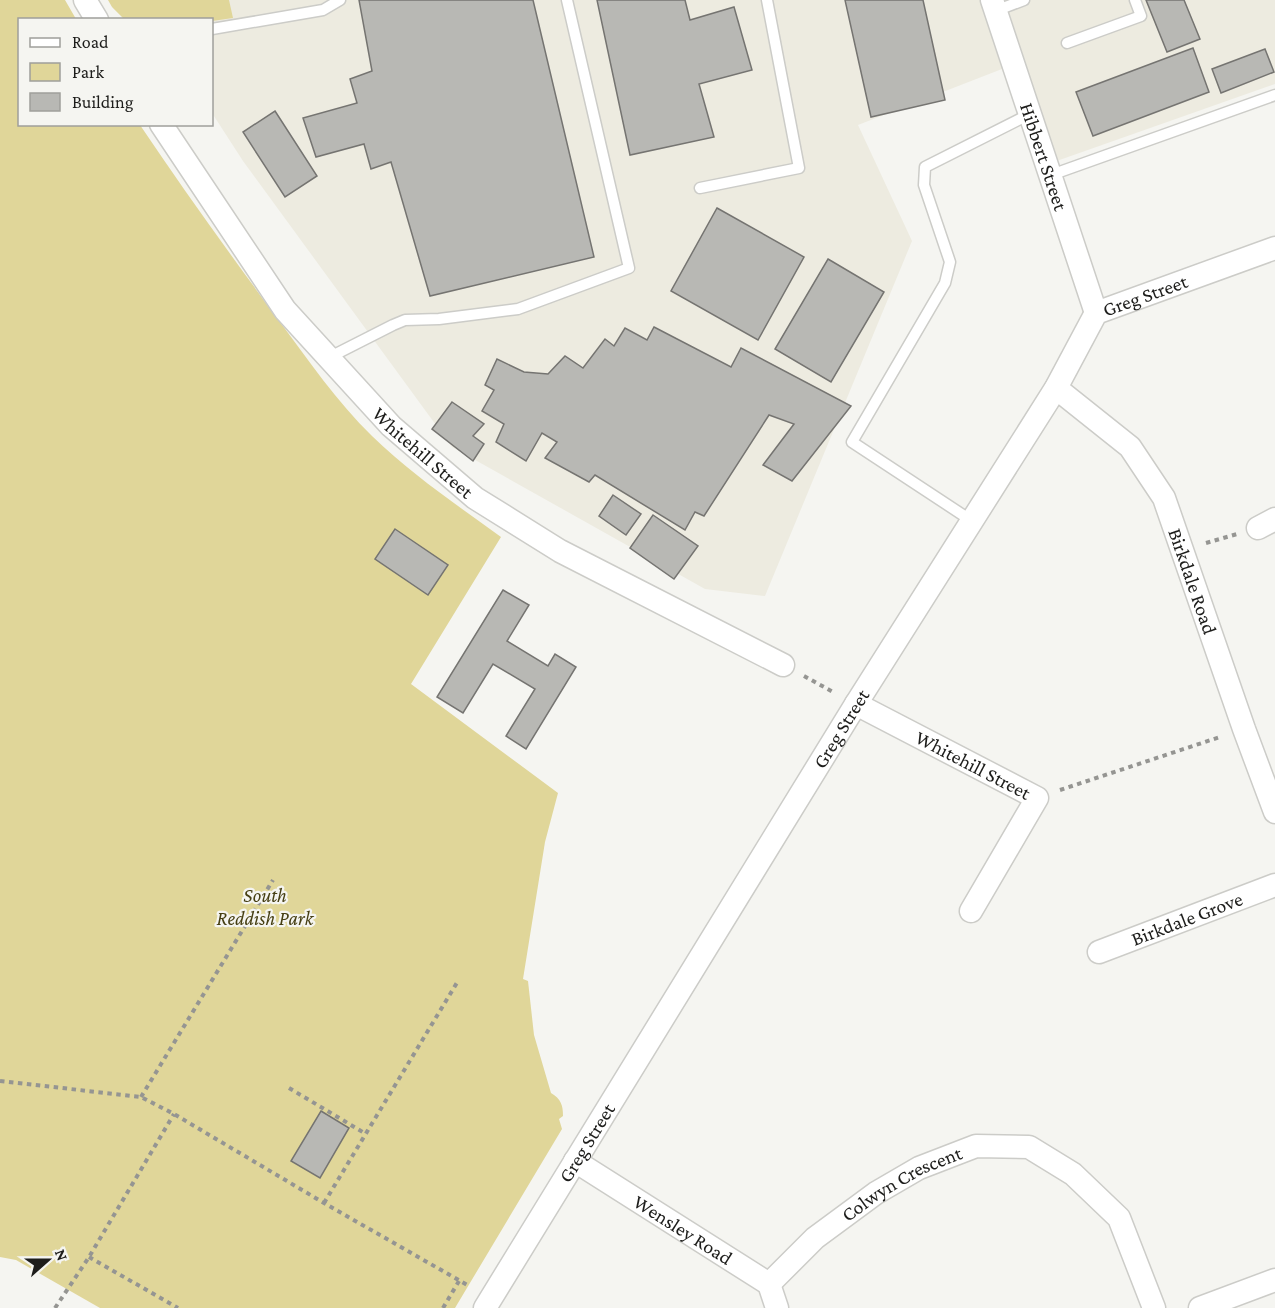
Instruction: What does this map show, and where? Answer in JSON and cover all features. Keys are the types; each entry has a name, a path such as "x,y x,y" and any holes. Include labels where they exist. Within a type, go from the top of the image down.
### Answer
{"street":[{"path":"85,0 96,18"},
{"name":"Hibbert Street","path":"994,5 1096,313"},
{"name":"Whitehill Street","path":"162,126 285,310 391,426 475,498 560,551 783,665"},
{"name":"Greg Street","path":"488,1303 856,704 1056,388 1096,313 1275,248"},
{"name":"Birkdale Road","path":"1056,388 1130,447 1164,498 1244,729 1268,769 1275,812"},
{"name":"Whitehill Street","path":"856,704 1037,798 971,910"},
{"name":"Birkdale Grove","path":"1099,952 1275,885"},
{"name":"Colwyn Crescent","path":"770,1284 815,1238 876,1193 919,1168 976,1146 1029,1147 1073,1174 1119,1218 1154,1308"},
{"name":"Wensley Road","path":"575,1161 770,1284"},
{"path":"1200,1308 1275,1280"},
{"path":"770,1284 777,1308"}],"lane":[{"path":"213,29 323,10 340,0"},
{"path":"328,358 405,320 439,319 518,309 629,268 567,0"},
{"path":"700,188 799,168 767,0"},
{"path":"994,5 1024,0"},
{"path":"1067,43 1141,16 1135,0"},
{"path":"1051,175 1275,95"},
{"path":"972,521 852,442 945,283 950,262 924,185 925,167 1030,114"}],"path":[{"path":"1183,551 1266,523"},
{"path":"783,665 856,704"},
{"path":"1037,798 1244,729"},
{"path":"141,1097 273,880"},
{"path":"324,1203 458,981"},
{"path":"0,1081 141,1097 174,1114 459,1281 488,1303"},
{"path":"290,1088 366,1134"},
{"path":"55,1308 174,1114"},
{"path":"88,1257 178,1308"},
{"path":"443,1308 459,1281"}],"shaded area":[{"path":"140,0 1275,0 1275,84 1051,163 1002,69 858,125 912,241 765,596 705,589 452,447 243,161 213,115 213,18 205,18"}],"green space":[{"name":"South Reddish Park","path":"0,0 65,0 75,18 18,18 18,126 141,126 244,273 347,409 402,463 501,537 411,684 558,793 545,842 523,979 528,981 534,1035 551,1093 561,1103 563,1116 559,1119 562,1129 455,1308 100,1308 16,1260 0,1257"},
{"path":"108,0 229,0 233,18 213,21 213,18 123,18"}],"building":[{"path":"359,0 533,0 594,257 430,296 391,162 371,169 364,144 316,157 303,118 357,103 350,79 372,71"},
{"path":"597,0 685,0 690,20 734,7 752,70 699,84 714,137 630,155"},
{"path":"845,0 923,0 945,100 871,117"},
{"path":"1146,0 1184,0 1200,39 1167,52"},
{"path":"1193,48 1209,92 1093,136 1076,92"},
{"path":"1265,49 1274,72 1221,93 1212,69"},
{"path":"275,111 317,176 285,197 243,132"},
{"path":"717,208 804,257 758,340 671,291"},
{"path":"828,259 884,292 831,382 775,349"},
{"path":"654,327 731,367 741,348 851,406 792,481 763,465 794,424 769,415 704,516 695,512 685,530 595,475 589,482 545,458 557,442 542,433 526,461 496,442 504,424 482,411 494,390 485,385 497,359 524,372 548,374 565,356 583,368 605,339 614,346 625,328 647,340"},
{"path":"452,402 484,424 473,436 484,444 473,461 432,429"},
{"path":"613,495 641,514 626,535 599,516"},
{"path":"653,515 698,546 674,579 630,548"},
{"path":"395,529 448,565 428,595 375,559"},
{"path":"503,590 529,605 507,641 548,666 555,654 576,667 526,749 506,736 535,689 493,664 463,713 437,697"},
{"path":"321,1111 349,1128 320,1178 291,1161"}]}
